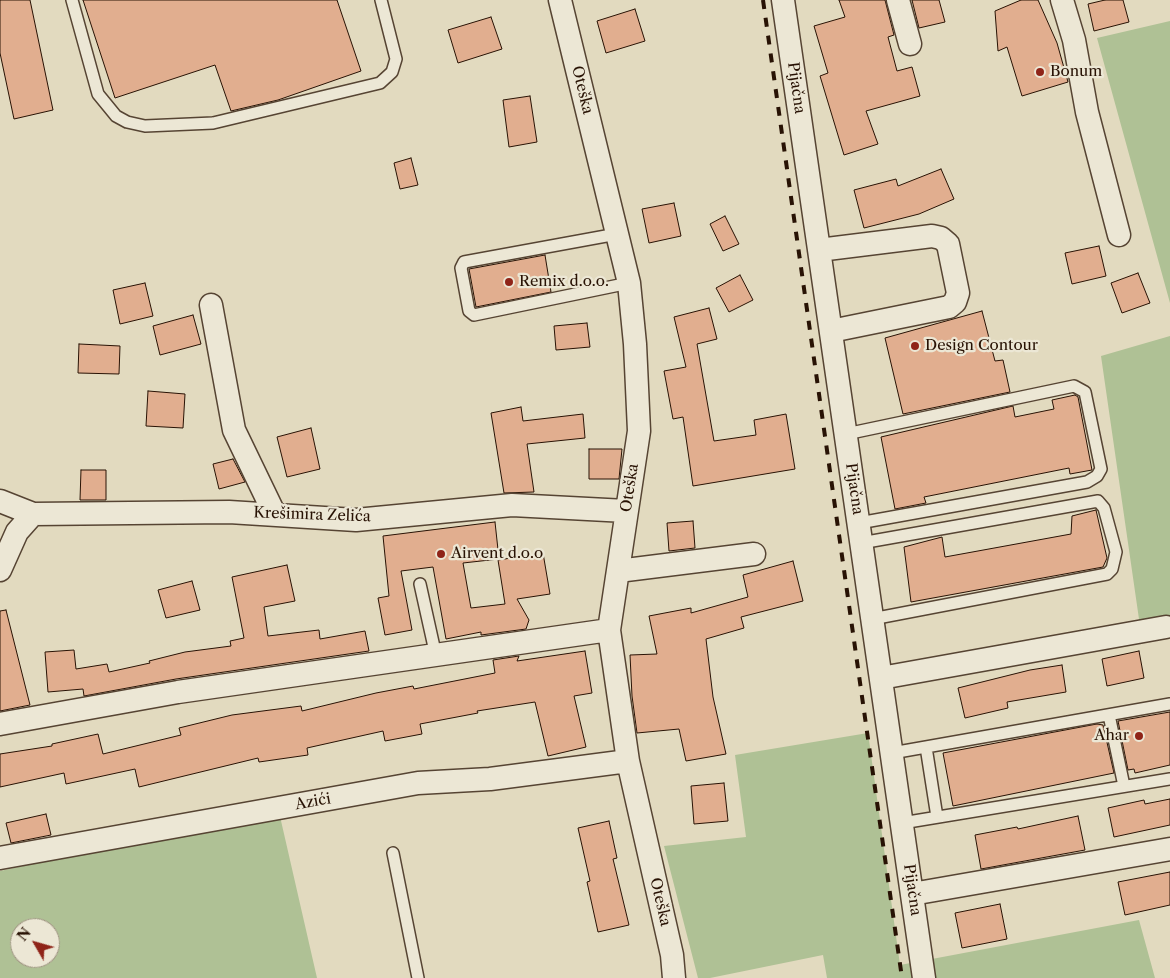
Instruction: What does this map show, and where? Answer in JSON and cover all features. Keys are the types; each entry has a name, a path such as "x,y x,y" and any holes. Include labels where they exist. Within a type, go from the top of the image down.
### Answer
{"street":[{"name":"Oteška","path":"560,0 629,282 635,344 639,431 609,630 628,761 672,956 674,978"},
{"name":"Pijačna","path":"783,0 924,978"},
{"path":"898,0 910,44"},
{"path":"1062,0 1074,40 1087,112 1119,235"},
{"path":"819,250 932,236 941,238 948,244 958,293 955,302 950,306 831,331"},
{"path":"211,305 234,430 274,514"},
{"name":"Krešimira Zelića","path":"0,501 33,514 229,512 356,520 512,506 626,511"},
{"path":"0,570 12,549 17,532 33,514"},
{"path":"618,571 754,554"},
{"path":"881,678 1166,627"},
{"path":"0,724 178,692 609,630"},
{"name":"Azići","path":"0,858 418,783 490,780 628,761"},
{"path":"912,894 1170,849"}],"lane":[{"path":"72,0 98,94 116,116 127,122 145,126 213,123 380,83 392,72 396,59 382,0"},
{"path":"617,234 464,262 461,268 469,311 474,315 629,282"},
{"path":"846,434 1074,386 1085,392 1101,469 1097,476 1087,482 860,533"},
{"path":"860,533 1098,501 1104,508 1116,552 1112,569 1107,574 872,619"},
{"path":"420,584 436,656"},
{"path":"892,753 1170,704"},
{"path":"1109,715 1124,786"},
{"path":"926,748 937,817"},
{"path":"902,823 1170,779"},
{"path":"393,854 418,978"}],"green space":[{"path":"1170,21 1170,303 1097,38"},
{"path":"1170,336 1170,618 1140,626 1101,356"},
{"path":"868,733 900,965 1139,920 1155,978 827,978 823,955 710,978 698,978 664,846 746,837 735,755"},
{"path":"279,812 317,978 0,978 0,871"}],"building":[{"path":"0,0 30,0 53,110 14,119 0,53"},
{"path":"83,0 337,0 361,71 278,100 231,111 215,65 115,98"},
{"path":"839,0 885,0 894,35 888,37 897,71 912,67 920,96 866,111 878,144 844,155 820,76 828,73 814,26 845,17"},
{"path":"912,0 939,0 945,22 919,28"},
{"path":"1021,0 1038,0 1057,43 1068,82 1022,96 1007,47 998,51 995,11"},
{"path":"1105,0 1123,0 1129,22 1094,31 1088,4"},
{"path":"635,9 645,41 606,53 597,21"},
{"path":"491,17 502,49 458,63 448,30"},
{"path":"530,96 537,142 509,147 503,100"},
{"path":"411,158 418,185 400,189 394,163"},
{"path":"941,169 954,199 919,214 864,228 854,190 896,179 898,186"},
{"path":"674,203 681,236 649,243 642,209"},
{"path":"725,216 739,244 723,251 710,224"},
{"path":"1099,246 1106,276 1072,284 1065,253"},
{"name":"Remix d.o.o.","path":"545,255 551,292 476,307 469,269"},
{"path":"1138,273 1150,303 1122,313 1111,283"},
{"path":"740,275 753,300 729,312 716,288"},
{"path":"145,283 153,316 120,324 113,290"},
{"path":"709,308 717,339 697,344 714,441 756,435 754,420 786,414 795,469 693,486 683,417 673,419 664,371 686,367 674,317"},
{"path":"982,311 995,361 1003,360 1010,392 903,414 885,338"},
{"path":"193,315 201,344 160,355 153,326"},
{"path":"587,323 590,347 556,350 554,326"},
{"path":"79,344 120,346 119,374 78,373"},
{"path":"148,391 185,394 183,428 146,426"},
{"path":"1075,395 1078,397 1092,470 1070,474 1069,468 924,497 926,503 895,509 881,437 1013,406 1015,417 1054,409 1052,400"},
{"path":"521,407 523,421 583,414 585,438 527,444 534,492 504,493 491,413"},
{"path":"311,428 320,469 287,477 277,437"},
{"path":"589,449 622,449 619,479 589,479"},
{"path":"233,459 245,482 219,489 213,464"},
{"path":"81,470 106,470 106,500 80,500"},
{"path":"1096,510 1107,558 1103,567 911,602 904,547 942,537 945,557 1071,534 1072,516"},
{"path":"693,521 695,548 669,551 667,523"},
{"path":"495,522 499,559 463,563 471,608 505,604 498,560 543,553 550,594 517,599 529,620 526,629 481,635 481,632 446,639 433,567 401,571 412,630 385,635 378,598 389,596 383,536"},
{"path":"793,561 803,601 741,617 744,628 706,639 713,697 726,754 686,761 679,729 637,733 632,696 630,655 657,654 649,616 691,608 691,613 748,597 743,575"},
{"path":"287,565 295,601 264,607 268,636 319,630 320,639 365,631 369,651 176,679 84,696 83,689 48,692 45,652 74,650 76,669 107,664 109,672 150,663 149,661 185,652 231,646 230,641 244,638 232,577"},
{"path":"192,581 200,610 166,618 158,590"},
{"path":"6,610 30,705 0,711 0,611"},
{"path":"585,651 592,693 574,696 586,747 548,756 535,702 477,711 478,713 420,724 422,734 385,741 383,731 307,748 308,755 259,762 258,758 139,787 135,769 66,784 64,773 0,787 0,754 52,746 52,744 98,734 103,754 181,735 179,728 232,715 301,706 302,711 376,693 413,686 414,689 495,673 493,660 519,656 517,661"},
{"path":"1139,651 1144,678 1107,686 1102,659"},
{"path":"1062,665 1066,692 1007,702 1008,708 965,718 958,688 1030,670"},
{"path":"1170,712 1170,765 1135,773 1134,769 1128,770 1118,721"},
{"path":"1097,724 1103,725 1114,773 953,806 943,753"},
{"path":"724,783 728,821 694,824 691,786"},
{"path":"1170,799 1170,825 1114,837 1108,808 1144,800 1145,804"},
{"path":"46,814 51,835 11,843 6,823"},
{"path":"1078,816 1085,850 981,869 975,835 1017,827 1018,829"},
{"path":"609,821 617,858 613,859 629,925 598,932 587,882 590,881 578,828"},
{"path":"1170,872 1170,905 1125,915 1118,882"},
{"path":"1000,904 1007,939 962,948 955,913"}],"railway":[{"path":"763,0 902,978"}],"place":[{"name":"Bonum","path":"1040,72"},
{"name":"Remix d.o.o.","path":"509,282"},
{"name":"Design Contour","path":"915,346"},
{"name":"Airvent d.o.o","path":"441,554"},
{"name":"Ahar","path":"1139,736"}]}
